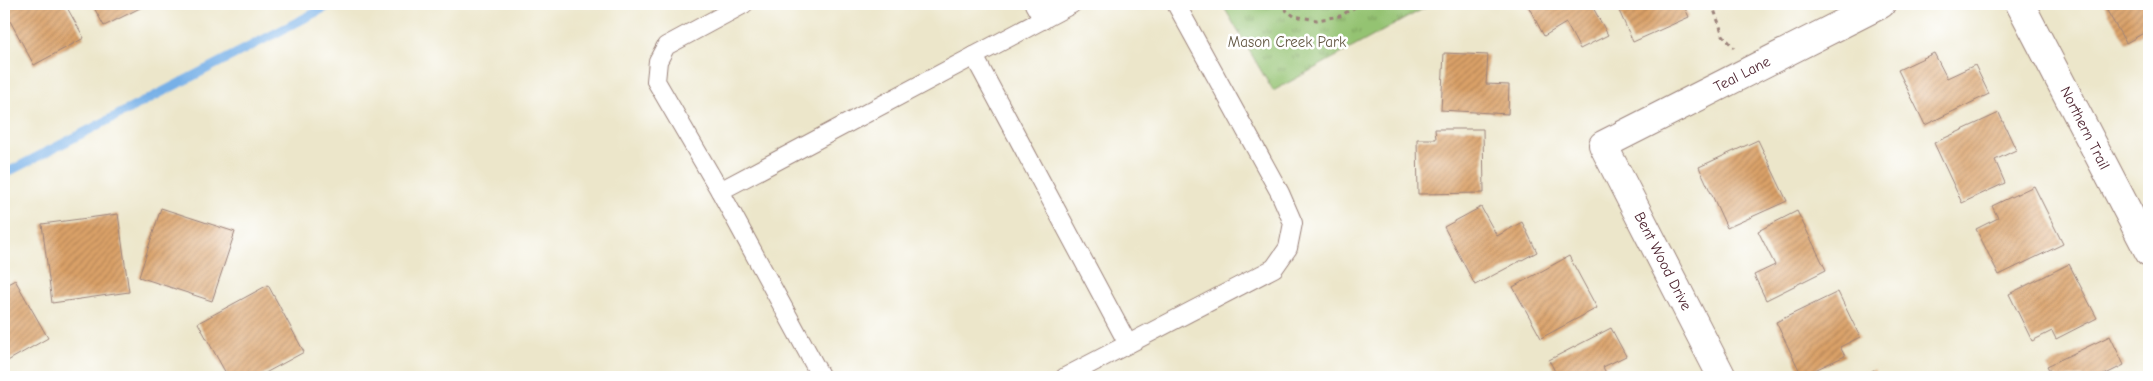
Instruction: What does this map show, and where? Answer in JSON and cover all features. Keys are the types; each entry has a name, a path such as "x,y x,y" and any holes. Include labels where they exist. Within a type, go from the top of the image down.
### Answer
{"street":[{"name":"Teal Lane","path":"1603,145 1881,4"},
{"name":"Northern Trail","path":"2020,4 2149,252"},
{"name":"Bent Wood Drive","path":"1603,145 1722,377"}],"lane":[{"path":"744,4 666,46 658,61 656,81 720,191 821,377"},
{"path":"1034,4 1043,20"},
{"path":"720,191 1072,4"},
{"path":"1065,377 1274,268 1288,248 1294,223 1280,193 1176,4"},
{"path":"974,56 1128,344"}],"path":[{"path":"1278,4 1294,16 1317,20 1340,16 1360,4"},
{"path":"1712,4 1723,35 1740,55 1748,71"}],"green space":[{"name":"Mason Creek Park","path":"1222,4 1432,4 1273,91"}],"building":[{"path":"4,4 65,4 84,38 34,65 4,10"},
{"path":"92,4 148,4 104,26"},
{"path":"1527,4 1591,4 1608,35 1580,49 1566,23 1544,36"},
{"path":"1616,4 1683,4 1689,17 1633,42"},
{"path":"2103,4 2149,4 2149,30 2126,43"},
{"path":"1444,53 1488,55 1486,84 1509,85 1508,114 1441,110"},
{"path":"1934,53 1947,78 1975,65 1989,94 1925,125 1898,70"},
{"path":"1999,113 2016,150 1995,160 2005,183 1962,203 1934,143"},
{"path":"1435,129 1483,129 1484,193 1418,194 1417,139 1436,139"},
{"path":"1758,140 1787,201 1727,228 1699,167"},
{"path":"2034,186 2063,244 1999,275 1976,229 1998,218 1992,206"},
{"path":"1481,207 1497,236 1522,222 1537,252 1475,285 1444,227"},
{"path":"161,208 235,232 212,301 139,277"},
{"path":"1797,211 1826,270 1766,300 1754,275 1775,265 1758,231"},
{"path":"118,214 129,292 52,303 42,224"},
{"path":"1569,256 1597,308 1541,338 1513,287"},
{"path":"2069,264 2097,318 2056,339 2052,331 2032,341 2009,294"},
{"path":"15,280 48,338 4,363 4,286"},
{"path":"268,285 304,352 258,377 228,377 198,323"},
{"path":"1838,292 1860,337 1840,347 1845,356 1802,376 1776,322"},
{"path":"1611,328 1626,356 1603,367 1608,377 1558,377 1549,360"},
{"path":"2110,336 2124,365 2102,377 2053,377 2047,366"},
{"path":"1874,370 1878,377 1860,377"}],"waterway":[{"path":"4,174 332,4"}]}
